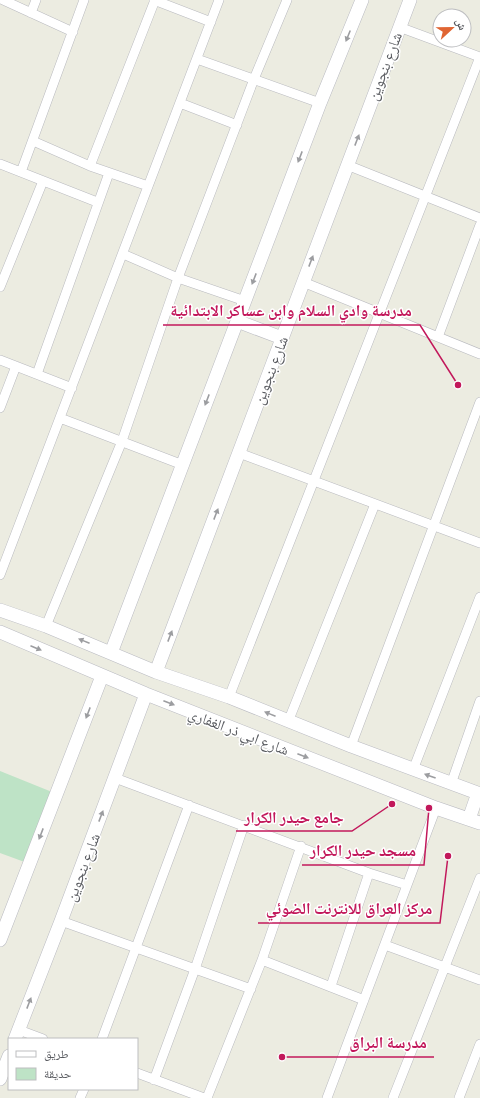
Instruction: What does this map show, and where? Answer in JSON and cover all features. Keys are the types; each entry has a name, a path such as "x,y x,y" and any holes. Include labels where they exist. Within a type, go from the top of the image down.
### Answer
{"street":[{"path":"3,0 73,32"},
{"path":"31,13 36,0"},
{"path":"21,172 84,0"},
{"path":"90,166 155,0 211,22"},
{"path":"0,575 219,0"},
{"path":"46,626 122,441 178,278 254,79 287,0"},
{"path":"111,653 320,103 362,0"},
{"name":"شارع بنجوين","path":"156,672 410,0"},
{"path":"229,697 480,57 399,27"},
{"path":"197,59 320,103"},
{"path":"180,103 237,125"},
{"path":"33,141 90,166 148,186"},
{"path":"0,164 97,202"},
{"path":"347,165 480,218"},
{"path":"37,374 97,202 109,173"},
{"path":"0,287 43,181"},
{"path":"438,337 480,225"},
{"path":"123,254 178,278 245,301"},
{"path":"303,282 480,354"},
{"path":"237,321 282,338"},
{"path":"0,360 72,388"},
{"path":"0,408 16,366"},
{"path":"351,746 480,402"},
{"path":"60,418 183,465"},
{"path":"239,453 480,543"},
{"path":"288,722 375,504"},
{"path":"413,770 480,597"},
{"name":"شارع ابي ذر الغفاري","path":"0,610 46,626 156,672 229,697 288,722 479,794"},
{"name":"شارع ابي ذر الغفاري","path":"0,632 146,694 436,808 474,821"},
{"path":"0,940 102,676"},
{"name":"شارع بنجوين","path":"17,1034 146,694"},
{"path":"451,784 480,701"},
{"path":"115,778 407,885"},
{"path":"474,821 479,794"},
{"path":"102,1038 189,805"},
{"path":"327,1098 436,808"},
{"path":"154,1080 195,969 244,825"},
{"path":"138,1073 206,1098 262,960 301,846"},
{"path":"331,986 369,872"},
{"path":"392,1098 480,878"},
{"path":"61,921 251,989"},
{"path":"385,945 480,980"},
{"path":"262,960 364,1000"},
{"path":"17,1034 38,1038"},
{"path":"459,1098 480,1044"},
{"path":"0,1079 8,1059"}],"green space":[{"path":"0,771 57,794 30,864 0,853"}],"place":[{"name":"مدرسة وادي السلام وابن عساكر الابتدائية","path":"458,385"},
{"name":"جامع حيدر الكرار","path":"392,804"},
{"name":"مسجد حيدر الكرار","path":"429,808"},
{"name":"مركز العراق للانترنت الضوئي","path":"448,856"},
{"name":"مدرسة البراق","path":"282,1057"}]}
